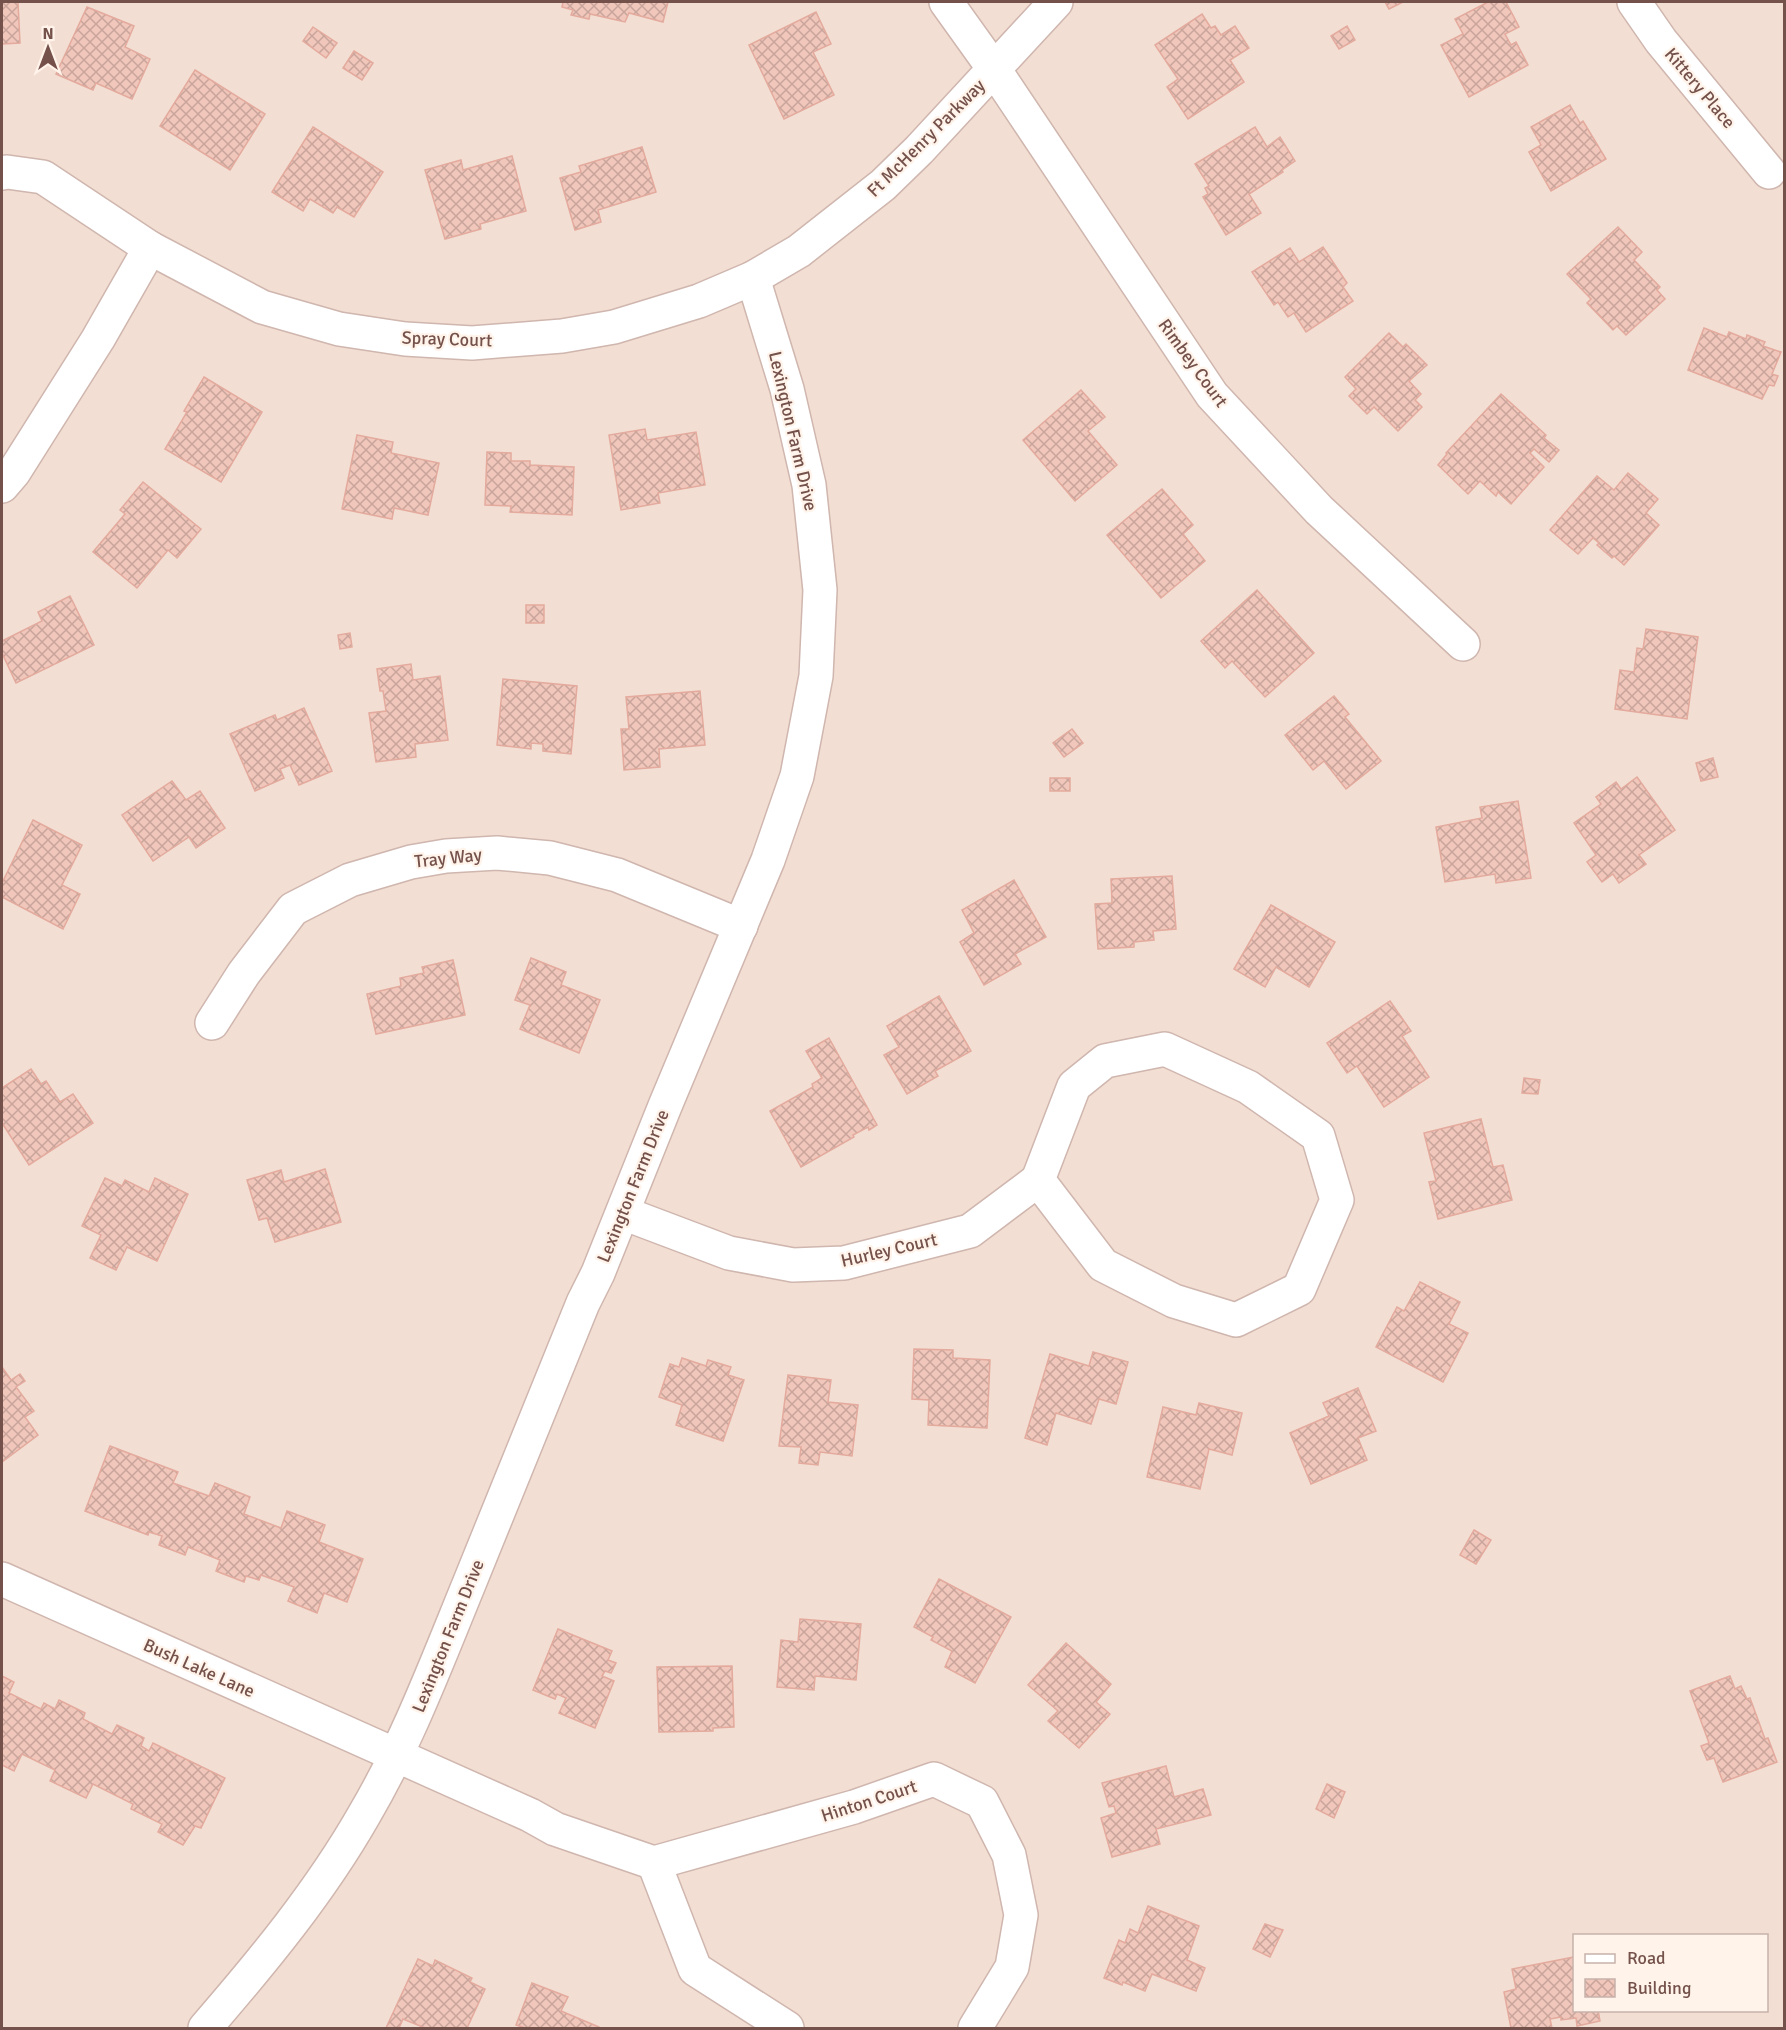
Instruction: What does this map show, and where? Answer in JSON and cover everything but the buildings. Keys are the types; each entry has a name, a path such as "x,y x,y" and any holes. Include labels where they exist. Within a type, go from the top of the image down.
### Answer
{"street":[{"name":"Rimbey Court","path":"946,2 994,69 1212,395 1319,510 1463,644"},
{"name":"Ft McHenry Parkway","path":"753,278 799,251 883,185 919,150 1056,2"},
{"name":"Kittery Place","path":"1634,2 1661,41 1769,172"},
{"name":"Spray Court","path":"2,173 43,177 150,248 262,307 339,329 405,339 472,343 562,336 614,327 699,301 753,278"},
{"path":"2,486 14,472 98,339 150,248"},
{"name":"Lexington Farm Drive","path":"205,2028 261,1964 308,1901 364,1816 396,1756 425,1692 583,1303 598,1273 741,926 768,860 797,776 816,676 820,590 809,485 787,388 753,278"},
{"name":"Tray Way","path":"212,1023 244,973 293,909 350,880 411,861 497,853 550,858 617,875 741,926"},
{"path":"1165,1049 1248,1087 1318,1136 1337,1200 1299,1289 1236,1320 1174,1301 1103,1265 1038,1180 1074,1086 1105,1061 1165,1049"},
{"name":"Hurley Court","path":"623,1213 729,1252 793,1265 844,1263 970,1231 1038,1180"},
{"name":"Bush Lake Lane","path":"2,1579 396,1756"},
{"path":"396,1756 530,1815 555,1829 654,1863 695,1970 787,2028"},
{"name":"Hinton Court","path":"654,1863 854,1807 934,1779 982,1802 1009,1855 1021,1915 1012,1967 975,2028"}],"shaded area":[{"path":"2,2 1784,2 1784,2028 2,2028"}]}
